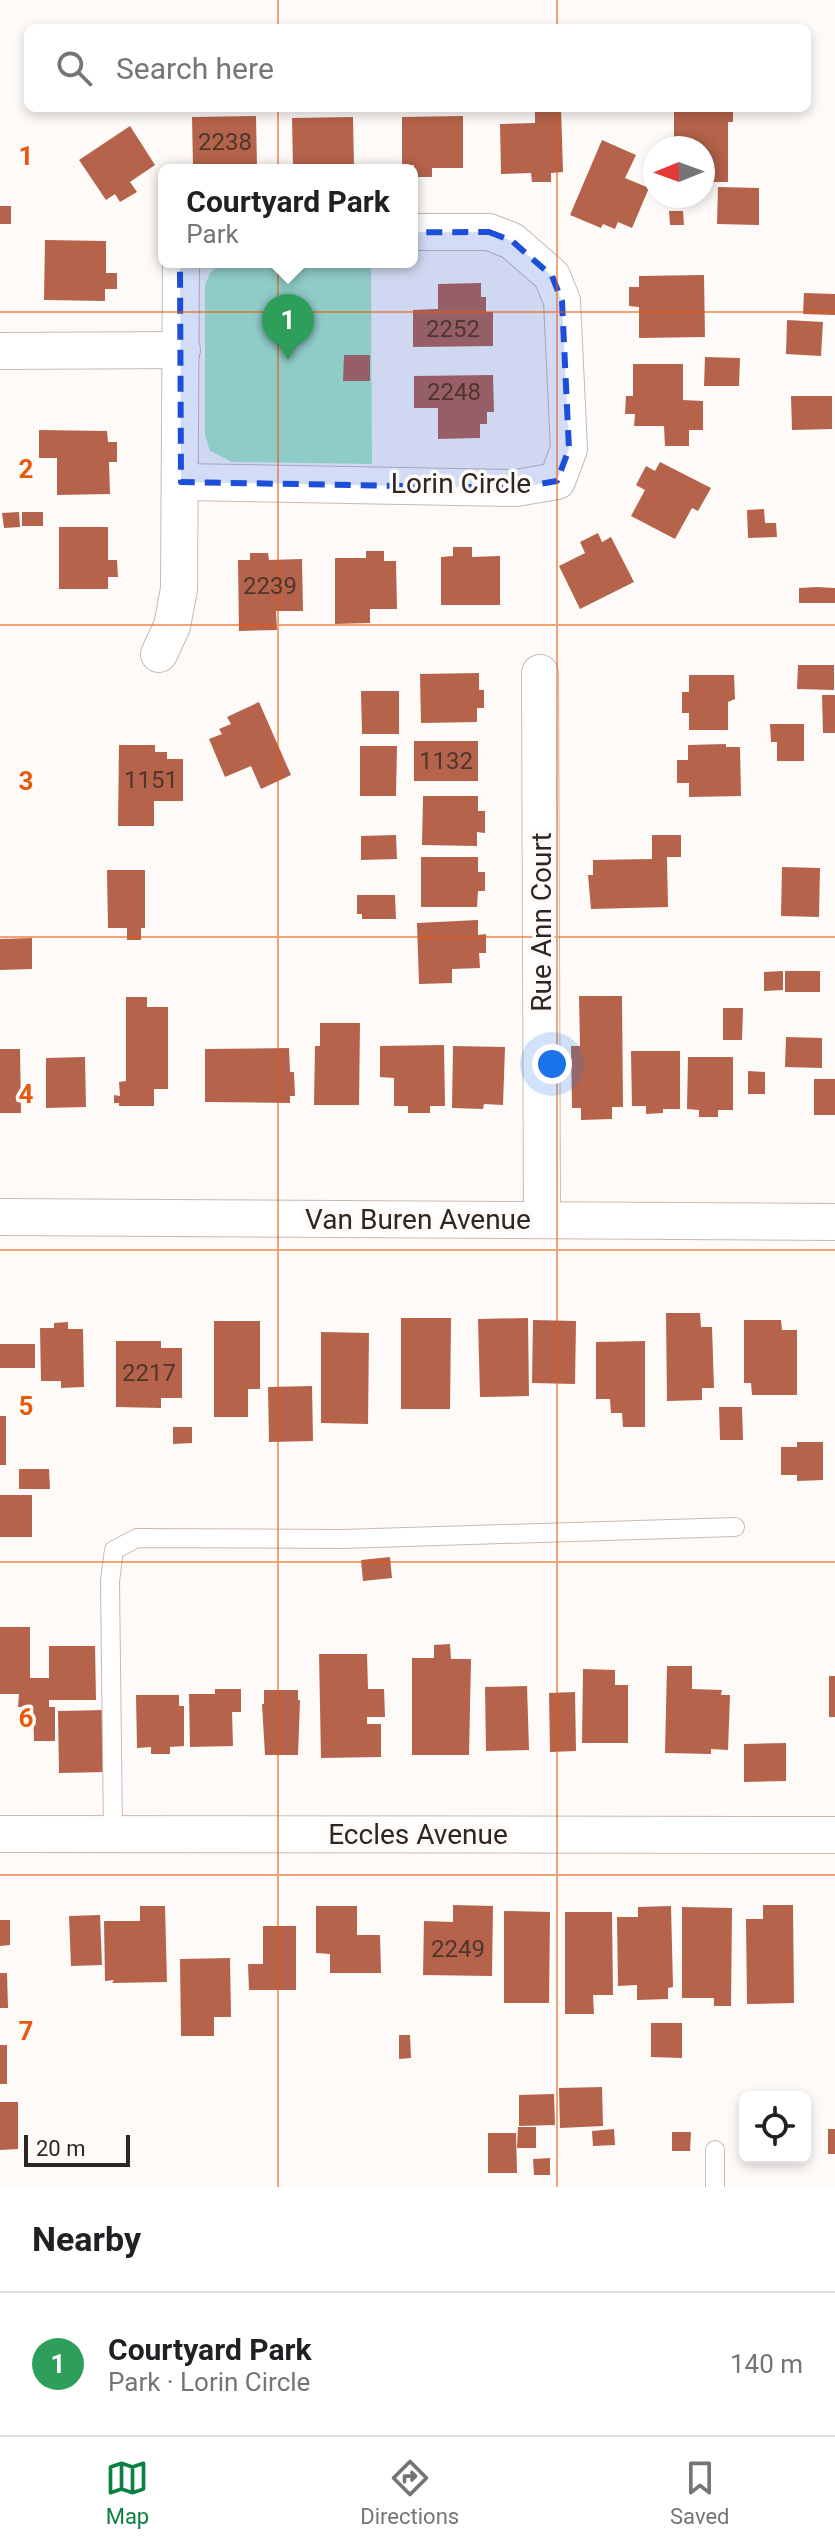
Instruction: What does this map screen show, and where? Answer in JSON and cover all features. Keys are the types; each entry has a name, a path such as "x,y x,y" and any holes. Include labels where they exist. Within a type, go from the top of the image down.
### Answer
{"street":[{"name":"Lorin Circle","path":"181,482 516,488 557,481 569,449 562,301 552,276 512,241 489,232 418,232"},
{"path":"159,654 172,626 179,589 181,268"},
{"path":"0,351 182,350"},
{"name":"Rue Ann Court","path":"540,673 542,1219"},
{"name":"Van Buren Avenue","path":"0,1217 835,1222"},
{"name":"Eccles Avenue","path":"0,1834 835,1835"}],"lane":[{"path":"113,1834 110,1581 114,1550 137,1538 342,1539 735,1527"},
{"path":"715,2150 715,2187"}],"highlighted area":[{"path":"489,232 512,241 552,276 562,301 569,449 557,481 516,488 181,482 180,269 190,241 215,233"}],"green space":[{"path":"216,268 371,268 372,464 232,462 210,451 205,435 205,285"}],"building":[{"path":"535,112 561,112 563,172 551,173 551,182 532,182 531,173 501,174 500,124 535,123"},
{"path":"674,112 733,112 733,122 728,122 728,182 715,182 715,136 674,136"},
{"path":"256,116 257,164 193,164 192,117"},
{"path":"463,116 463,168 432,168 432,177 418,177 418,164 402,164 402,117"},
{"path":"353,117 354,164 293,164 292,118"},
{"path":"130,126 155,165 130,182 137,192 120,202 115,194 106,200 79,160"},
{"path":"602,140 636,155 625,178 643,186 643,202 632,228 618,222 615,229 603,224 601,228 570,215"},
{"path":"718,187 759,188 759,225 717,224"},
{"path":"0,206 11,206 11,224 0,224"},
{"path":"669,211 683,211 684,225 670,225"},
{"path":"45,240 106,241 106,273 117,273 117,289 105,289 105,301 44,300"},
{"path":"704,275 705,337 639,338 639,307 629,306 629,287 639,287 639,276"},
{"path":"481,283 481,297 486,297 486,312 493,312 493,346 413,347 413,310 438,309 438,284"},
{"path":"804,293 835,294 835,315 803,314"},
{"path":"787,320 823,322 821,356 786,354"},
{"path":"344,355 370,355 370,381 343,381"},
{"path":"705,357 740,358 739,386 704,386"},
{"path":"633,364 683,364 683,400 703,401 703,430 689,430 689,446 665,446 664,426 634,426 635,414 625,414 626,396 633,396"},
{"path":"493,375 494,412 487,412 487,424 480,424 480,438 438,439 438,408 414,408 414,376"},
{"path":"791,396 832,396 832,429 792,430"},
{"path":"39,430 107,431 108,442 117,442 117,462 109,462 110,494 57,495 57,458 39,458"},
{"path":"660,462 711,488 698,511 692,508 675,539 631,516 645,490 636,485 646,466 655,471"},
{"path":"764,509 765,523 776,523 777,537 748,538 747,510"},
{"path":"19,512 20,527 4,528 2,513"},
{"path":"22,512 43,512 43,526 22,526"},
{"path":"59,527 108,527 108,560 117,560 118,577 108,577 108,589 59,589"},
{"path":"598,533 602,542 611,537 634,582 580,609 559,566 585,553 580,542"},
{"path":"453,547 472,547 472,557 500,556 500,605 441,605 441,557 453,556"},
{"path":"366,551 384,551 384,561 396,561 397,609 370,609 370,623 335,624 335,558 366,558"},
{"path":"250,553 268,553 269,560 302,559 303,611 276,611 277,630 239,631 238,560 250,560"},
{"path":"799,588 835,588 835,603 799,603"},
{"path":"798,665 834,665 834,690 797,689"},
{"path":"479,673 479,690 484,690 484,708 477,708 477,722 421,723 420,674"},
{"path":"689,675 734,675 735,699 728,702 728,730 689,730 689,713 682,713 682,692 689,692"},
{"path":"361,691 399,691 399,734 362,734"},
{"path":"822,695 835,695 835,733 823,733"},
{"path":"259,702 291,775 261,789 251,766 225,777 209,739 222,734 219,729 231,724 227,717"},
{"path":"770,724 804,724 804,761 777,761 777,742 771,742"},
{"path":"414,741 478,741 478,781 414,781"},
{"path":"726,744 726,747 740,747 741,796 689,797 689,783 677,783 677,760 688,760 688,745"},
{"path":"119,745 155,745 155,752 167,752 167,759 183,759 183,801 154,801 154,826 118,826"},
{"path":"360,746 397,746 396,796 360,796"},
{"path":"423,796 478,796 478,811 485,811 485,833 477,832 477,846 422,845"},
{"path":"396,835 397,859 361,860 361,836"},
{"path":"652,835 681,835 681,857 667,857 668,907 591,909 588,875 593,875 593,860 652,859"},
{"path":"421,857 478,857 478,872 485,872 485,891 478,891 477,907 421,907"},
{"path":"782,867 820,868 819,917 781,916"},
{"path":"107,870 145,870 145,928 141,928 141,940 127,940 127,928 108,928"},
{"path":"357,895 395,895 396,919 362,919 362,914 357,914"},
{"path":"478,920 478,935 486,934 486,953 479,953 480,968 452,969 452,983 419,984 417,923"},
{"path":"32,938 32,969 0,970 0,939"},
{"path":"783,971 783,990 764,991 764,972"},
{"path":"785,971 820,971 820,992 785,992"},
{"path":"579,996 622,996 623,1107 612,1107 612,1119 581,1120 581,1108 572,1108 571,1046 580,1046"},
{"path":"126,997 147,997 147,1007 168,1007 168,1089 154,1089 154,1106 119,1106 119,1103 114,1103 114,1095 120,1096 119,1082 126,1081"},
{"path":"723,1008 743,1008 742,1040 723,1040"},
{"path":"320,1023 360,1023 359,1105 314,1105 315,1046 320,1046"},
{"path":"786,1037 822,1038 822,1068 785,1067"},
{"path":"444,1045 445,1106 430,1106 430,1113 408,1113 408,1106 394,1106 394,1078 380,1077 380,1046"},
{"path":"453,1046 505,1047 503,1105 484,1104 483,1109 452,1108"},
{"path":"289,1048 295,1096 290,1096 290,1103 205,1102 205,1049"},
{"path":"0,1049 20,1049 21,1113 0,1113"},
{"path":"631,1051 680,1051 680,1109 663,1109 663,1113 646,1114 646,1106 632,1106"},
{"path":"85,1057 86,1107 46,1108 46,1058"},
{"path":"688,1057 733,1057 733,1110 718,1110 718,1117 699,1117 699,1110 687,1109"},
{"path":"748,1071 765,1072 765,1094 748,1094"},
{"path":"814,1079 835,1079 835,1115 814,1115"},
{"path":"666,1313 700,1313 701,1327 712,1327 714,1388 702,1388 702,1400 667,1401"},
{"path":"401,1318 451,1318 450,1409 401,1409"},
{"path":"528,1318 529,1396 480,1397 478,1319"},
{"path":"533,1320 576,1321 575,1384 532,1383"},
{"path":"744,1320 781,1320 782,1330 797,1330 797,1395 752,1395 751,1383 744,1383"},
{"path":"214,1321 260,1321 260,1389 248,1389 248,1417 214,1417"},
{"path":"68,1322 68,1329 83,1329 84,1387 61,1388 61,1381 41,1381 40,1328 54,1328 54,1323"},
{"path":"321,1332 369,1333 368,1424 321,1423"},
{"path":"116,1341 161,1341 161,1348 182,1348 182,1398 161,1398 161,1408 116,1407"},
{"path":"645,1341 645,1427 623,1427 622,1413 611,1413 610,1399 596,1399 596,1342"},
{"path":"0,1344 35,1344 35,1368 0,1368"},
{"path":"312,1386 313,1441 269,1442 268,1387"},
{"path":"719,1407 742,1407 743,1440 720,1440"},
{"path":"0,1416 6,1416 6,1465 0,1465"},
{"path":"173,1427 192,1427 192,1443 173,1444"},
{"path":"797,1442 823,1442 823,1480 797,1481 797,1475 781,1475 781,1447 797,1447"},
{"path":"19,1469 49,1469 50,1489 19,1489"},
{"path":"0,1495 32,1495 32,1537 0,1537"},
{"path":"390,1557 392,1578 363,1581 361,1560"},
{"path":"0,1627 30,1627 30,1678 49,1678 49,1646 95,1646 96,1700 49,1700 49,1707 55,1707 55,1741 34,1741 33,1707 18,1707 19,1694 0,1694"},
{"path":"450,1644 451,1659 471,1659 469,1755 412,1755 412,1658 434,1658 434,1645"},
{"path":"319,1654 367,1654 368,1689 384,1689 385,1717 367,1717 367,1724 381,1724 381,1757 321,1758"},
{"path":"667,1666 692,1666 692,1689 722,1690 721,1695 730,1695 728,1750 711,1749 711,1754 665,1753"},
{"path":"583,1669 615,1670 615,1685 628,1685 628,1743 582,1743"},
{"path":"829,1676 835,1676 835,1717 829,1717"},
{"path":"527,1686 529,1750 486,1751 485,1687"},
{"path":"215,1689 241,1689 241,1712 232,1712 233,1746 190,1747 189,1694 215,1694"},
{"path":"264,1690 298,1690 298,1755 265,1755"},
{"path":"575,1692 576,1751 550,1752 549,1693"},
{"path":"136,1695 179,1695 179,1706 184,1706 184,1746 170,1747 170,1754 151,1754 151,1747 137,1748"},
{"path":"104,1710 105,1772 59,1773 58,1711"},
{"path":"786,1743 786,1781 744,1782 744,1744"},
{"path":"453,1905 493,1906 492,1976 423,1975 424,1921 453,1922"},
{"path":"763,1905 793,1905 794,2003 747,2004 746,1919 763,1919"},
{"path":"140,1906 165,1906 167,1982 105,1981 104,1921 140,1921"},
{"path":"316,1906 357,1906 357,1935 380,1935 381,1973 330,1973 330,1954 316,1953"},
{"path":"671,1906 673,1987 668,1988 668,1999 637,2000 637,1985 618,1986 617,1917 638,1917 638,1907"},
{"path":"682,1907 732,1908 731,2006 714,2006 714,1998 682,1998"},
{"path":"504,1911 550,1912 549,2003 504,2003"},
{"path":"565,1912 612,1912 613,1995 593,1995 594,2014 565,2014"},
{"path":"100,1915 102,1965 71,1966 69,1916"},
{"path":"0,1920 10,1920 10,1945 0,1946"},
{"path":"263,1926 296,1926 296,1990 249,1990 248,1964 263,1964"},
{"path":"230,1958 231,2017 214,2017 214,2036 181,2036 180,1959"},
{"path":"0,1973 7,1973 8,2008 0,2008"},
{"path":"651,2023 682,2023 682,2058 651,2057"},
{"path":"399,2035 410,2035 411,2058 399,2059"},
{"path":"0,2045 7,2045 7,2084 0,2084"},
{"path":"602,2087 603,2126 560,2128 559,2088"},
{"path":"554,2094 555,2125 519,2126 519,2095"},
{"path":"0,2102 18,2102 18,2149 0,2150"},
{"path":"518,2127 536,2127 536,2148 517,2148"},
{"path":"614,2129 615,2145 593,2146 592,2131"},
{"path":"828,2129 835,2129 835,2154 828,2154"},
{"path":"672,2132 691,2132 690,2151 672,2151"},
{"path":"488,2133 516,2133 517,2173 488,2173"},
{"path":"550,2158 550,2175 534,2175 533,2159"}],"place":[{"name":"Courtyard Park","path":"288,360"}]}
